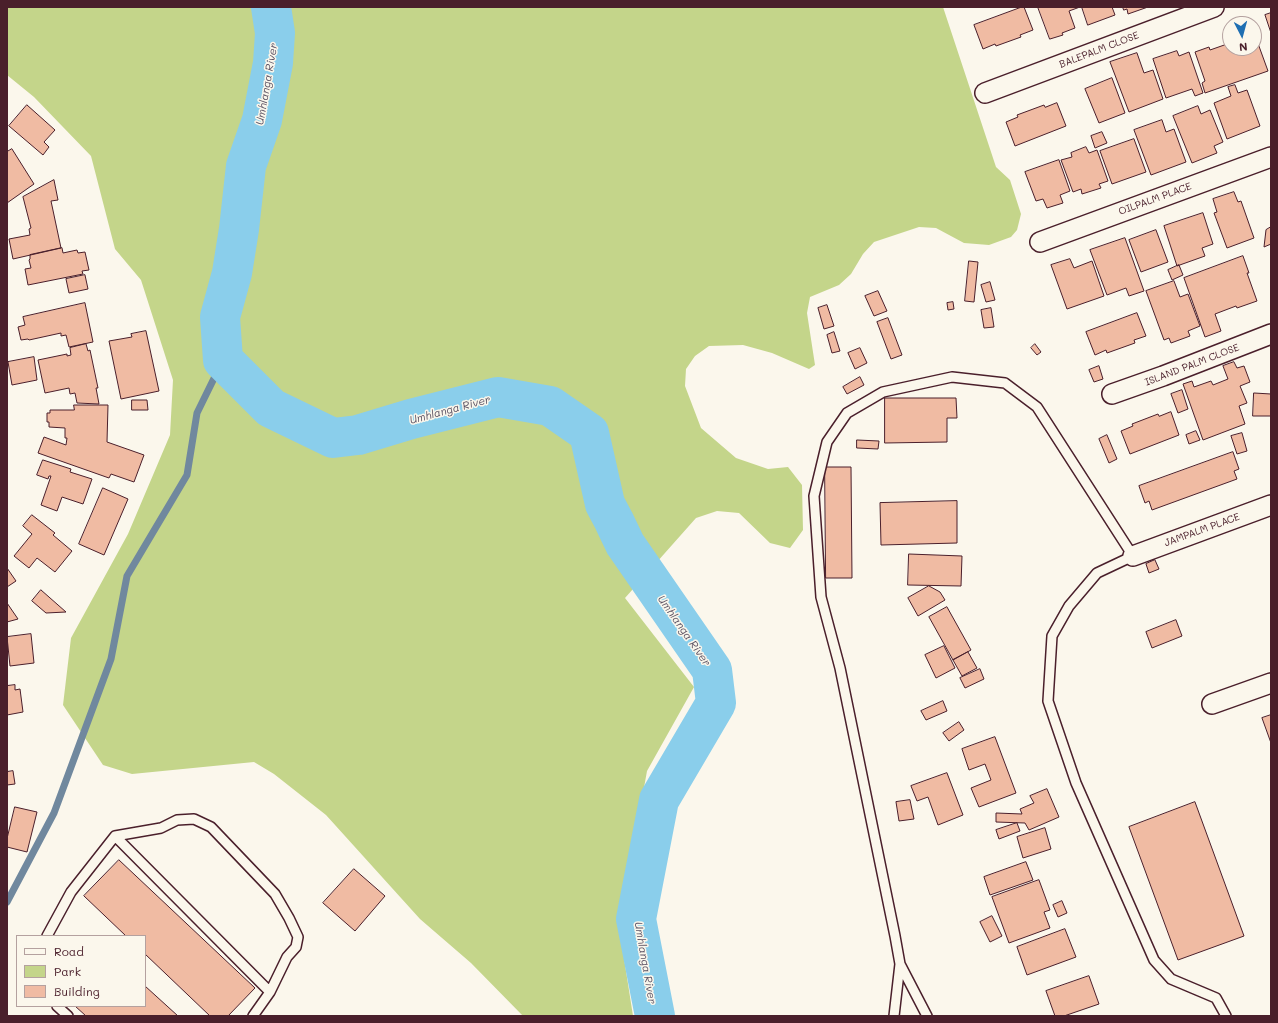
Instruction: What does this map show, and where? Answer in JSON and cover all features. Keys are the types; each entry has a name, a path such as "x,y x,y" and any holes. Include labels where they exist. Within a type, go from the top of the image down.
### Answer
{"street":[{"name":"BALEPALM CLOSE","path":"985,93 1214,7"},
{"name":"OILPALM PLACE","path":"1040,242 1271,157"},
{"name":"ISLAND PALM CLOSE","path":"1112,394 1271,334"},
{"name":"JAMPALM PLACE","path":"1133,556 1271,505"},
{"path":"1212,704 1271,683"}],"lane":[{"path":"894,1016 900,964 889,901 840,668 821,597 814,496 827,442 847,414 883,392 952,378 1005,383 1037,406 1133,556 1097,573 1069,606 1052,636 1048,701 1076,783 1154,960 1171,978 1216,998 1226,1016"},
{"path":"48,935 71,892 115,836 161,828 177,820 194,819 211,827 275,894 290,918 298,937 296,947 287,958 270,992 253,1016"},
{"path":"115,836 270,992"},
{"path":"900,964 927,1016"},
{"path":"58,1007 68,1016"}],"green space":[{"path":"7,7 943,7 996,167 1010,180 1021,214 1017,230 1011,237 989,245 964,243 936,228 919,227 874,242 863,254 851,274 839,285 810,297 807,313 815,365 809,369 772,353 743,345 709,346 695,356 686,369 685,386 701,428 736,458 768,469 788,467 802,485 803,530 790,548 770,543 739,513 717,511 696,518 625,598 694,687 647,771 619,926 633,1016 523,1016 471,963 420,919 326,815 274,774 254,762 132,774 103,765 63,705 71,638 128,534 170,435 173,380 141,280 115,249 91,156 34,97 7,75"}],"building":[{"path":"1024,7 1033,30 1020,35 1021,37 983,49 974,25"},
{"path":"1038,7 1080,7 1069,11 1075,28 1062,33 1063,35 1050,39"},
{"path":"1082,7 1112,7 1115,15 1088,25"},
{"path":"1123,7 1148,7 1128,14 1127,9 1124,10"},
{"path":"1271,13 1271,33 1265,15"},
{"path":"1222,46 1222,56 1262,56 1262,54 1268,71 1205,93 1202,83 1205,81 1195,52 1209,47 1210,50"},
{"path":"1177,51 1179,56 1189,52 1203,93 1195,96 1192,89 1166,98 1153,59"},
{"path":"1137,53 1144,73 1153,70 1163,99 1129,112 1110,62"},
{"path":"1112,78 1125,113 1099,123 1085,89"},
{"path":"1235,85 1238,93 1247,90 1260,126 1227,139 1214,103 1231,96 1228,87"},
{"path":"1057,103 1066,126 1015,146 1006,122 1018,117 1017,115 1044,105 1045,107"},
{"path":"27,105 55,130 44,142 49,147 43,155 9,126"},
{"path":"1198,106 1201,114 1210,110 1223,142 1214,146 1217,153 1192,163 1173,116"},
{"path":"1162,120 1166,132 1174,129 1186,162 1151,175 1134,130"},
{"path":"1102,132 1107,143 1095,148 1091,136"},
{"path":"1134,139 1146,172 1112,184 1100,151"},
{"path":"1086,147 1089,153 1097,150 1108,181 1099,184 1101,188 1082,194 1081,189 1073,192 1061,160 1072,157 1071,153"},
{"path":"12,149 34,184 7,203 7,152"},
{"path":"1059,160 1070,191 1060,195 1063,203 1047,208 1043,199 1036,201 1025,172"},
{"path":"54,180 58,200 51,201 61,248 13,259 9,239 30,235 29,229 31,228 23,197"},
{"path":"1234,192 1238,202 1241,201 1254,238 1227,248 1214,213 1217,212 1213,199"},
{"path":"1203,213 1213,244 1202,248 1205,256 1177,266 1164,226"},
{"path":"1271,227 1271,244 1264,247 1266,230"},
{"path":"1156,230 1168,262 1141,272 1129,240"},
{"path":"1125,238 1144,291 1129,296 1126,288 1107,295 1090,250"},
{"path":"62,248 63,253 77,250 78,253 85,252 89,270 82,271 83,274 28,285 25,269 31,268 29,260 30,255"},
{"path":"1243,256 1249,273 1247,273 1257,301 1237,308 1236,306 1215,314 1221,331 1205,337 1184,278"},
{"path":"1070,259 1074,268 1092,261 1104,296 1067,309 1051,265"},
{"path":"969,261 978,262 974,302 965,301"},
{"path":"1179,265 1183,275 1172,280 1168,270"},
{"path":"85,275 88,289 69,293 66,279"},
{"path":"1174,281 1180,297 1188,294 1200,326 1188,331 1190,336 1171,343 1169,338 1164,340 1146,291"},
{"path":"990,282 995,300 986,302 981,285"},
{"path":"878,291 887,311 874,316 865,296"},
{"path":"953,302 954,309 948,310 947,303"},
{"path":"85,303 93,342 69,347 66,335 61,336 61,333 29,340 21,340 18,327 25,325 23,317"},
{"path":"827,305 834,326 824,329 818,308"},
{"path":"991,308 994,327 984,328 981,310"},
{"path":"1137,313 1146,336 1134,340 1135,343 1107,353 1106,350 1095,355 1086,332"},
{"path":"888,318 902,355 891,359 877,322"},
{"path":"146,331 159,391 121,399 109,341 132,337 131,334"},
{"path":"834,332 840,351 832,353 827,335"},
{"path":"86,344 88,351 90,350 98,388 96,388 99,404 77,403 75,393 70,394 69,388 45,393 38,360 67,354 67,356 71,355 70,348"},
{"path":"1035,344 1041,352 1037,355 1031,348"},
{"path":"860,348 867,363 855,369 848,353"},
{"path":"34,357 37,380 12,385 8,362"},
{"path":"1234,362 1237,368 1244,366 1250,382 1240,386 1247,403 1239,406 1245,424 1203,440 1183,384 1192,381 1194,387 1211,381 1213,385 1228,379 1223,366"},
{"path":"1099,366 1103,379 1094,382 1089,370"},
{"path":"860,377 864,385 847,394 843,387"},
{"path":"1182,390 1188,409 1178,413 1171,394"},
{"path":"1254,393 1271,394 1271,416 1253,416"},
{"path":"885,398 956,398 957,418 947,418 947,442 885,443"},
{"path":"132,400 147,400 148,410 132,410"},
{"path":"74,405 108,405 107,442 144,455 134,482 111,474 109,478 38,453 44,437 66,445 67,438 65,438 65,428 49,427 49,422 47,422 47,413 50,413 50,410 74,410"},
{"path":"1171,412 1179,435 1130,454 1121,431 1133,426 1132,424 1158,414 1159,416"},
{"path":"1196,431 1200,440 1189,444 1186,435"},
{"path":"1242,433 1247,451 1237,454 1231,436"},
{"path":"1107,435 1117,459 1109,463 1099,439"},
{"path":"857,440 879,441 878,449 857,448"},
{"path":"1233,452 1239,469 1234,471 1237,479 1152,510 1149,501 1145,503 1139,486"},
{"path":"43,460 71,469 70,472 92,479 83,504 62,497 57,511 41,505 51,476 49,476 48,479 37,475"},
{"path":"825,467 851,467 852,578 826,578"},
{"path":"103,488 128,499 104,555 79,544"},
{"path":"957,501 957,543 881,545 880,503"},
{"path":"32,515 55,533 53,535 72,551 55,572 37,558 29,568 14,556 32,534 23,526"},
{"path":"909,554 962,556 961,586 908,585"},
{"path":"1155,560 1159,569 1149,573 1146,564"},
{"path":"7,568 16,581 7,587"},
{"path":"929,586 940,592 945,600 918,616 908,598"},
{"path":"41,590 66,612 46,613 32,601"},
{"path":"7,603 18,619 7,622"},
{"path":"947,607 971,650 953,660 929,617"},
{"path":"1176,620 1182,636 1152,648 1146,632"},
{"path":"31,634 34,663 10,666 7,637"},
{"path":"944,646 955,668 936,678 925,655"},
{"path":"968,652 977,668 962,676 953,660"},
{"path":"980,669 984,679 965,688 960,678"},
{"path":"15,685 15,690 20,689 23,712 7,715 7,686"},
{"path":"943,701 947,711 926,720 921,711"},
{"path":"1271,715 1271,743 1262,718"},
{"path":"959,722 964,730 949,741 943,733"},
{"path":"995,737 1016,793 979,807 971,788 991,780 985,764 969,770 962,749"},
{"path":"13,771 15,784 7,785 7,772"},
{"path":"947,773 963,815 938,825 928,797 917,801 911,786"},
{"path":"1047,789 1059,817 1029,830 1025,823 996,822 996,813 1022,814 1020,809 1034,803 1030,796"},
{"path":"910,800 914,819 899,821 896,802"},
{"path":"1195,802 1244,936 1178,960 1129,827"},
{"path":"15,807 37,812 27,852 7,847 7,839"},
{"path":"1017,823 1020,831 999,839 996,830"},
{"path":"1045,828 1051,849 1023,858 1017,837"},
{"path":"119,860 255,988 228,1016 210,1016 146,955 146,935 125,935 84,896"},
{"path":"1026,862 1033,880 990,895 984,877"},
{"path":"354,869 385,896 355,931 323,903"},
{"path":"1039,880 1050,910 1044,912 1050,928 1009,943 992,897"},
{"path":"1062,901 1067,913 1058,917 1053,905"},
{"path":"992,916 1002,936 990,942 980,922"},
{"path":"1065,929 1076,957 1027,975 1017,947"},
{"path":"1089,976 1099,1004 1064,1016 1055,1016 1046,991"},
{"path":"146,987 178,1016 86,1016 76,1007 146,1007"}],"waterway":[{"name":"Umhlanga River","path":"271,7 275,33 273,63 262,120 246,166 239,229 232,273 220,317 223,360 271,408 333,438 358,435 411,419 498,397 550,406 589,433 605,504 625,544 712,670 716,703 659,800 636,919 655,1016"},
{"path":"7,902 54,813 111,659 127,576 187,475 197,413 223,360"}]}
